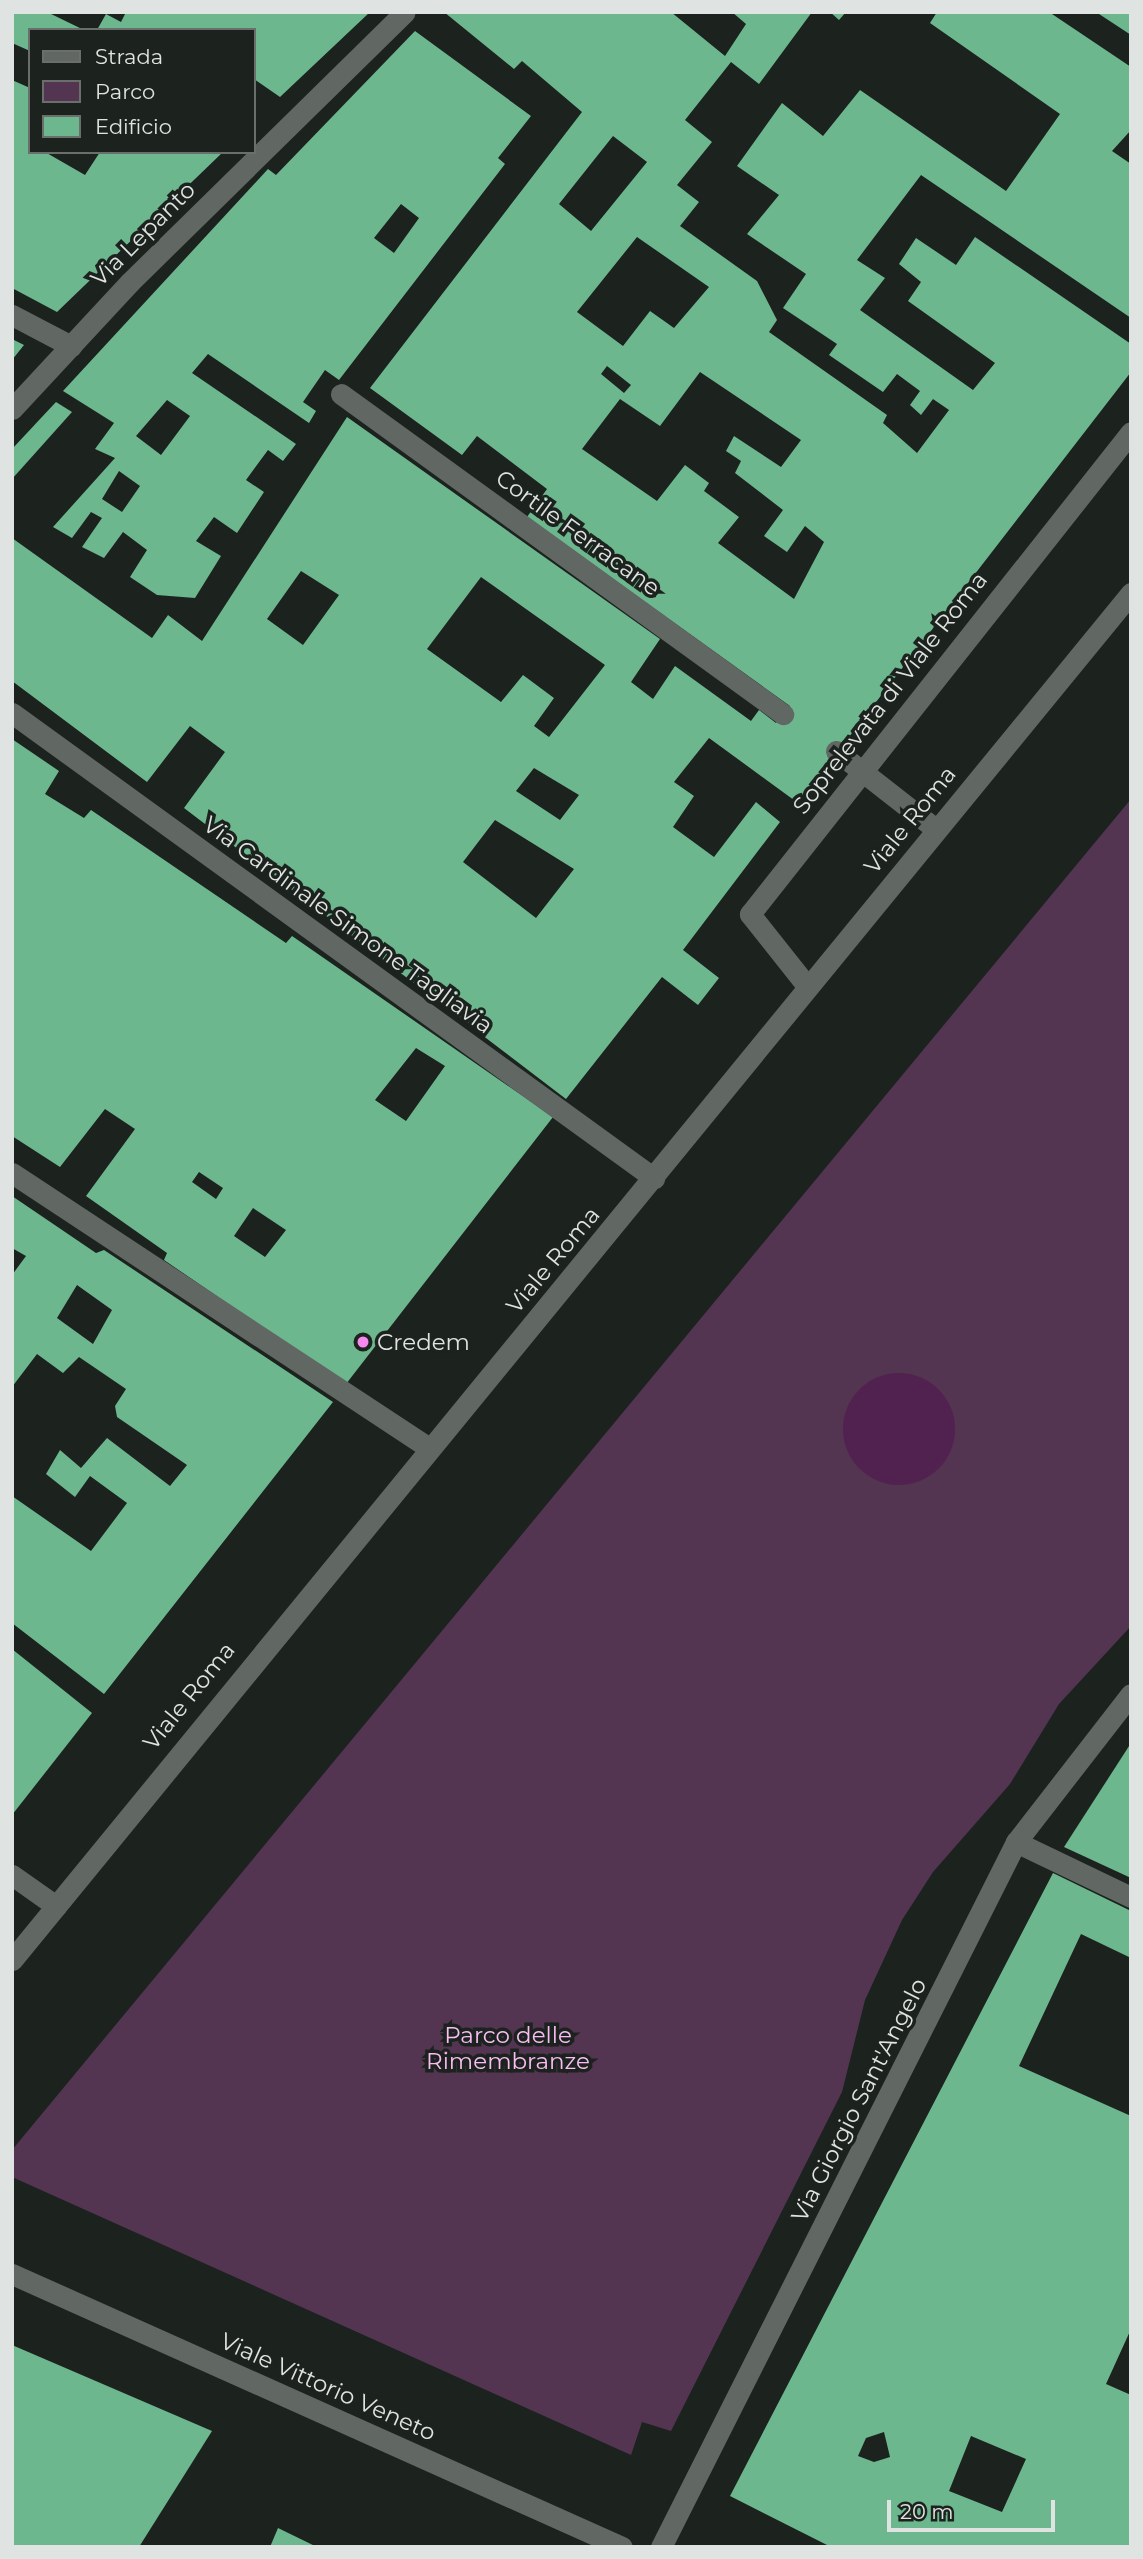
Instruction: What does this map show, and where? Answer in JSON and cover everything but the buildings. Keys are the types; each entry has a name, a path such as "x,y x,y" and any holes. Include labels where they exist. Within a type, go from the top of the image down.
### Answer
{"street":[{"name":"Via Lepanto","path":"12,409 71,346 405,12"},
{"path":"12,315 71,346"},
{"name":"Cortile Ferracane","path":"341,394 783,714"},
{"name":"Soprelevata di Viale Roma","path":"807,986 750,914 1131,432"},
{"name":"Viale Roma","path":"12,1960 428,1447 654,1178 807,986 1131,593"},
{"name":"Via Cardinale Simone Tagliavia","path":"12,713 654,1178"},
{"path":"836,751 936,829"},
{"path":"12,1173 428,1447"},
{"name":"Via Giorgio Sant'Angelo","path":"661,2547 1016,1842 1131,1694"},
{"path":"1016,1842 1131,1897"},
{"path":"12,1875 56,1906"},
{"name":"Viale Vittorio Veneto","path":"12,2274 622,2547"}],"green space":[{"name":"Parco delle Rimembranze","path":"1131,799 1131,1626 1059,1704 1010,1784 933,1872 902,1920 865,2000 842,2092 671,2431 642,2422 631,2455 12,2177 12,2150"}],"shaded area":[{"path":"899,1373 920,1377 939,1389 951,1408 955,1429 951,1450 939,1469 920,1481 899,1485 878,1481 859,1469 847,1450 843,1429 847,1408 859,1389 878,1377"}],"place":[{"name":"Credem","path":"363,1342"}]}
